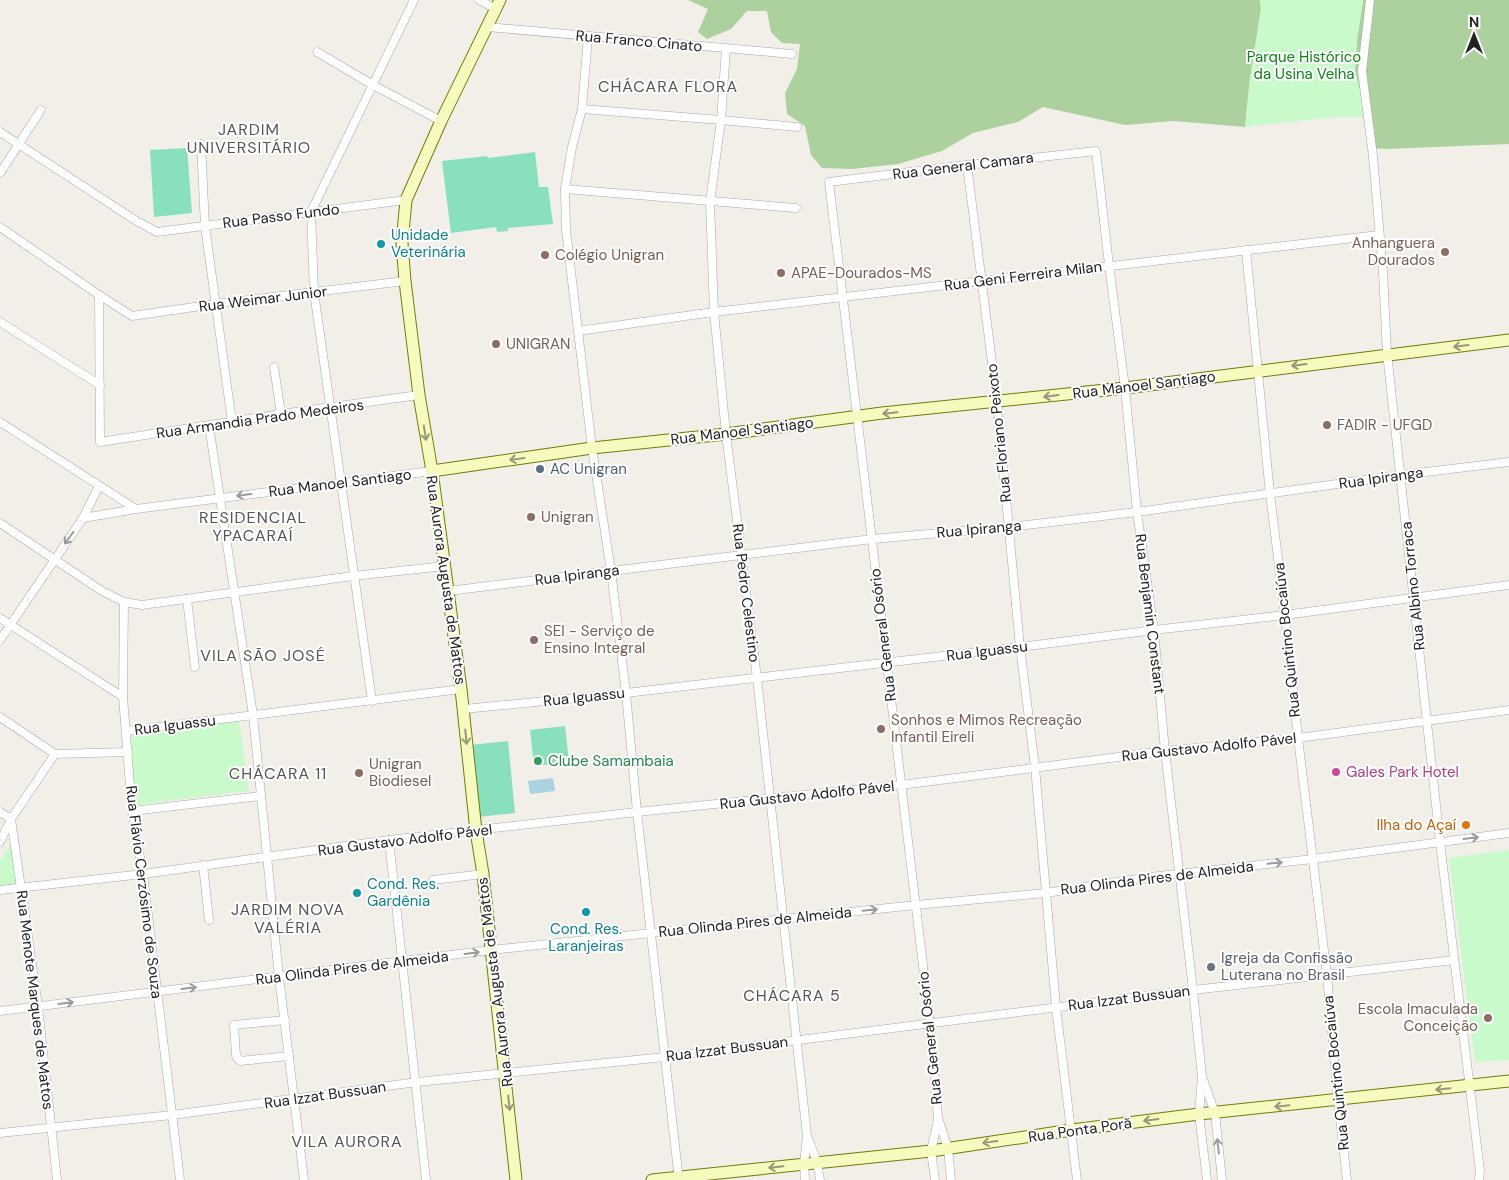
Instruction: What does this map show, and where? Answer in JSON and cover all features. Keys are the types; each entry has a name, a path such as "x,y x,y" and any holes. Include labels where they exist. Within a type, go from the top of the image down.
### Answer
{"street":[{"path":"372,701 314,292 311,212 414,0"},
{"path":"479,0 498,4"},
{"name":"Rua Albino Torraca","path":"1370,0 1362,71 1379,235 1387,355 1440,842 1471,1086 1480,1171 1479,1180"},
{"name":"Rua Aurora Augusta de Mattos","path":"498,4 441,121 406,200 402,243 419,395 432,471 464,709 476,831 483,874 506,1074 516,1180"},
{"name":"Rua Franco Cinato","path":"487,27 792,54"},
{"path":"588,37 582,110 572,147 565,189 566,230 592,448 611,571 626,693 650,933 679,1178"},
{"name":"Rua Pedro Celestino","path":"726,49 721,120 710,202 714,312 726,434 757,678 807,1136 804,1164 806,1180"},
{"path":"317,52 373,86 441,121"},
{"path":"0,173 41,110"},
{"path":"582,110 798,127"},
{"path":"0,132 18,144"},
{"name":"Rua Passo Fundo","path":"18,144 135,220 157,232 406,200"},
{"path":"201,144 205,226 232,422"},
{"name":"Rua General Camara","path":"829,182 1096,151"},
{"name":"Rua Benjamin Constant","path":"1096,151 1108,266 1125,388 1137,512 1154,630 1165,751 1193,990 1202,1077 1199,1114 1207,1180"},
{"name":"Rua Floriano Peixoto","path":"967,165 980,282 997,402 1020,647 1035,767 1056,1007 1077,1180"},
{"name":"Rua General Osório","path":"829,182 930,1024 938,1118 948,1148 951,1180"},
{"path":"565,189 796,208"},
{"path":"0,228 99,295 100,385"},
{"name":"Rua Geni Ferreira Milan","path":"578,331 714,312 1379,235"},
{"name":"Rua Quintino Bocaiúva","path":"1246,250 1270,494 1327,974 1347,1180"},
{"name":"Rua Weimar Junior","path":"99,295 132,316 405,281"},
{"path":"0,322 100,385"},
{"name":"Rua Manoel Santiago","path":"83,518 136,509 432,471 592,448 1125,388 1509,340"},
{"path":"274,367 281,414"},
{"name":"Rua Armandia Prado Medeiros","path":"100,385 100,442 419,395"},
{"path":"0,422 136,509"},
{"path":"209,426 253,715 279,977 304,1180"},
{"name":"Rua Ipiranga","path":"448,591 872,539 1009,527 1137,512 1401,475 1509,462"},
{"path":"0,640 83,518 99,486"},
{"path":"0,523 102,591 124,602 142,605 235,591 444,566"},
{"name":"Rua Iguassu","path":"464,709 626,693 886,663 1285,615 1509,585"},
{"path":"187,599 195,667"},
{"name":"Rua Flávio Cerzósimo de Souza","path":"124,602 123,697 132,811 143,874 180,1180"},
{"path":"0,618 123,697"},
{"name":"Rua Iguassu","path":"126,731 461,689"},
{"name":"Rua Gustavo Adolfo Pável","path":"0,890 143,874 389,840 901,785 1165,751 1298,738 1509,710"},
{"path":"0,717 55,754 128,752"},
{"path":"0,842 11,819 55,754"},
{"path":"132,811 261,796"},
{"path":"0,812 11,819"},
{"name":"Rua Menote Marques de Mattos","path":"11,819 38,1006 57,1180"},
{"name":"Rua Olinda Pires de Almeida","path":"0,1011 491,950 1046,893 1180,873 1313,859 1509,833"},
{"path":"389,840 426,1180"},
{"path":"203,865 209,920"},
{"path":"433,880 483,874"},
{"name":"Rua Izzat Bussuan","path":"0,1133 172,1116 416,1082 665,1057 1193,990 1454,960"},
{"path":"285,1020 234,1026 236,1056 240,1061 289,1056"},
{"name":"Rua Benjamin Constant","path":"1202,1077 1215,1113 1222,1180"},
{"name":"Rua Ponta Porã","path":"652,1180 931,1151 1072,1130 1199,1114 1509,1081"},
{"name":"Rua General Osório","path":"935,1180 931,1151 938,1118"},
{"name":"Rua Pedro Celestino","path":"807,1136 818,1162 820,1180"},
{"name":"Rua Albino Torraca","path":"1480,1171 1483,1180"}],"green space":[{"path":"688,0 1260,0 1261,9 1245,127 1173,121 1125,125 1043,107 1018,122 973,133 942,151 898,164 852,169 822,168 811,155 805,126 787,114 785,93 797,69 800,44 782,43 771,32 767,11 747,11 731,29 707,39 698,32 708,9"},
{"name":"Parque Histórico da Usina Velha","path":"1260,0 1363,0 1355,70 1367,117 1334,117 1245,127 1261,9"},
{"path":"1363,0 1509,0 1509,144 1372,148 1355,70"},
{"path":"187,148 192,213 154,217 150,150"},
{"path":"535,152 539,187 548,187 553,224 508,228 508,231 497,232 496,227 451,233 442,161"},
{"path":"239,720 249,791 133,805 124,738"},
{"path":"565,726 569,762 534,766 530,730"},
{"path":"508,741 515,813 478,817 470,745"},
{"path":"11,843 16,886 0,886 0,861"},
{"name":"Escola Imaculada Conceição","path":"1509,850 1509,1060 1475,1062 1449,858"}],"water":[{"path":"553,778 555,791 530,794 528,781"}],"place":[{"name":"Unidade Veterinária","path":"381,244"},
{"name":"Anhanguera Dourados","path":"1445,252"},
{"name":"Colégio Unigran","path":"545,255"},
{"name":"APAE-Dourados-MS","path":"781,273"},
{"name":"UNIGRAN","path":"496,344"},
{"name":"FADIR - UFGD","path":"1327,425"},
{"name":"AC Unigran","path":"540,469"},
{"name":"Unigran","path":"531,517"},
{"name":"SEI - Serviço de Ensino Integral","path":"534,640"},
{"name":"Sonhos e Mimos Recreação Infantil Eireli","path":"881,729"},
{"name":"Clube Samambaia","path":"538,761"},
{"name":"Gales Park Hotel","path":"1336,772"},
{"name":"Unigran Biodiesel","path":"359,773"},
{"name":"Ilha do Açaí","path":"1466,825"},
{"name":"Cond. Res. Gardênia","path":"357,893"},
{"name":"Cond. Res. Laranjeiras","path":"586,912"},
{"name":"Igreja da Confissão Luterana no Brasil","path":"1211,967"},
{"name":"Escola Imaculada Conceição","path":"1488,1018"}],"district":[{"name":"CHÁCARA FLORA","path":"668,86"},
{"name":"JARDIM UNIVERSITÁRIO","path":"249,138"},
{"name":"RESIDENCIAL YPACARAÍ","path":"253,526"},
{"name":"VILA SÃO JOSÉ","path":"263,655"},
{"name":"CHÁCARA 11","path":"278,773"},
{"name":"JARDIM NOVA VALÉRIA","path":"288,918"},
{"name":"CHÁCARA 5","path":"792,995"},
{"name":"VILA AURORA","path":"347,1141"}]}
